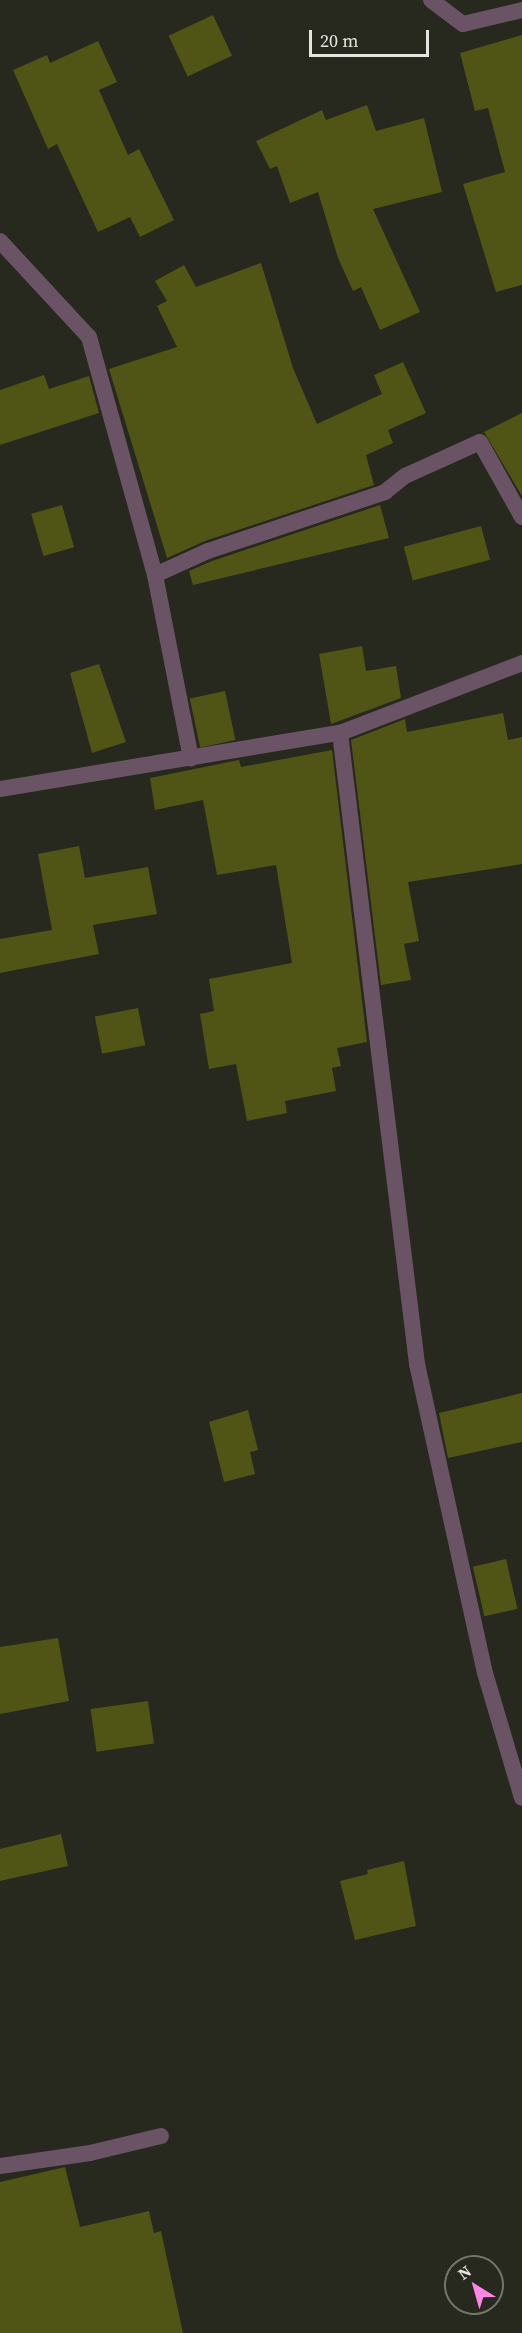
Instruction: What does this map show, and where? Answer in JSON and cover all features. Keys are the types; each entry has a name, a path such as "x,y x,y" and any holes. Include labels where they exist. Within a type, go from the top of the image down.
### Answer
{"street":[{"path":"431,0 463,24 522,10"},
{"path":"0,241 89,337 155,575 191,758"},
{"path":"155,575 208,551 385,492 405,476 480,442 522,517"},
{"path":"0,789 340,733 522,663"},
{"path":"340,733 417,1364 485,1673 522,1798"},
{"path":"0,2166 90,2153 161,2136"}],"building":[{"path":"213,15 232,56 188,76 169,36"},
{"path":"522,35 522,285 496,292 463,184 505,172 488,108 475,111 460,53"},
{"path":"98,41 117,82 99,90 128,155 139,149 174,220 140,237 130,217 98,232 57,144 48,149 13,70 47,55 50,63"},
{"path":"367,105 376,131 424,118 442,192 373,209 420,312 380,330 361,287 353,291 338,258 318,192 290,203 277,166 270,169 256,141 322,110 326,120"},
{"path":"261,263 293,368 317,424 382,394 374,375 403,362 426,413 388,430 393,443 366,455 374,485 205,541 167,558 109,369 177,347 157,306 167,301 155,281 184,265 196,287"},
{"path":"44,375 49,389 89,376 99,413 0,445 0,390"},
{"path":"522,413 522,496 484,432"},
{"path":"62,505 74,547 43,556 31,514"},
{"path":"380,505 389,538 193,585 189,571 212,561"},
{"path":"481,526 490,560 413,581 404,547"},
{"path":"362,646 366,671 396,666 401,698 331,724 319,654"},
{"path":"99,664 126,742 92,753 70,673"},
{"path":"225,691 235,740 200,747 190,698"},
{"path":"503,713 508,740 522,737 522,864 408,882 419,941 404,944 411,980 381,985 351,740 405,719 407,732"},
{"path":"332,750 367,1042 337,1048 341,1066 332,1068 336,1091 285,1101 287,1113 247,1121 236,1064 209,1069 200,1014 214,1011 209,979 292,963 276,865 217,875 203,800 155,810 150,778 239,760 241,767"},
{"path":"79,846 85,878 148,867 157,914 93,925 99,954 0,973 0,939 52,930 38,854"},
{"path":"138,1008 145,1045 102,1054 95,1016"},
{"path":"522,1393 522,1442 448,1458 439,1413"},
{"path":"248,1410 258,1450 250,1452 255,1474 224,1482 209,1422"},
{"path":"506,1559 517,1609 484,1616 473,1567"},
{"path":"58,1638 69,1701 0,1714 0,1647"},
{"path":"148,1701 154,1744 97,1752 91,1709"},
{"path":"61,1834 68,1866 0,1881 0,1849"},
{"path":"404,1861 416,1926 355,1940 340,1881 368,1874 367,1870"},
{"path":"65,2167 80,2227 149,2211 154,2233 161,2231 183,2333 0,2333 0,2182"}]}
